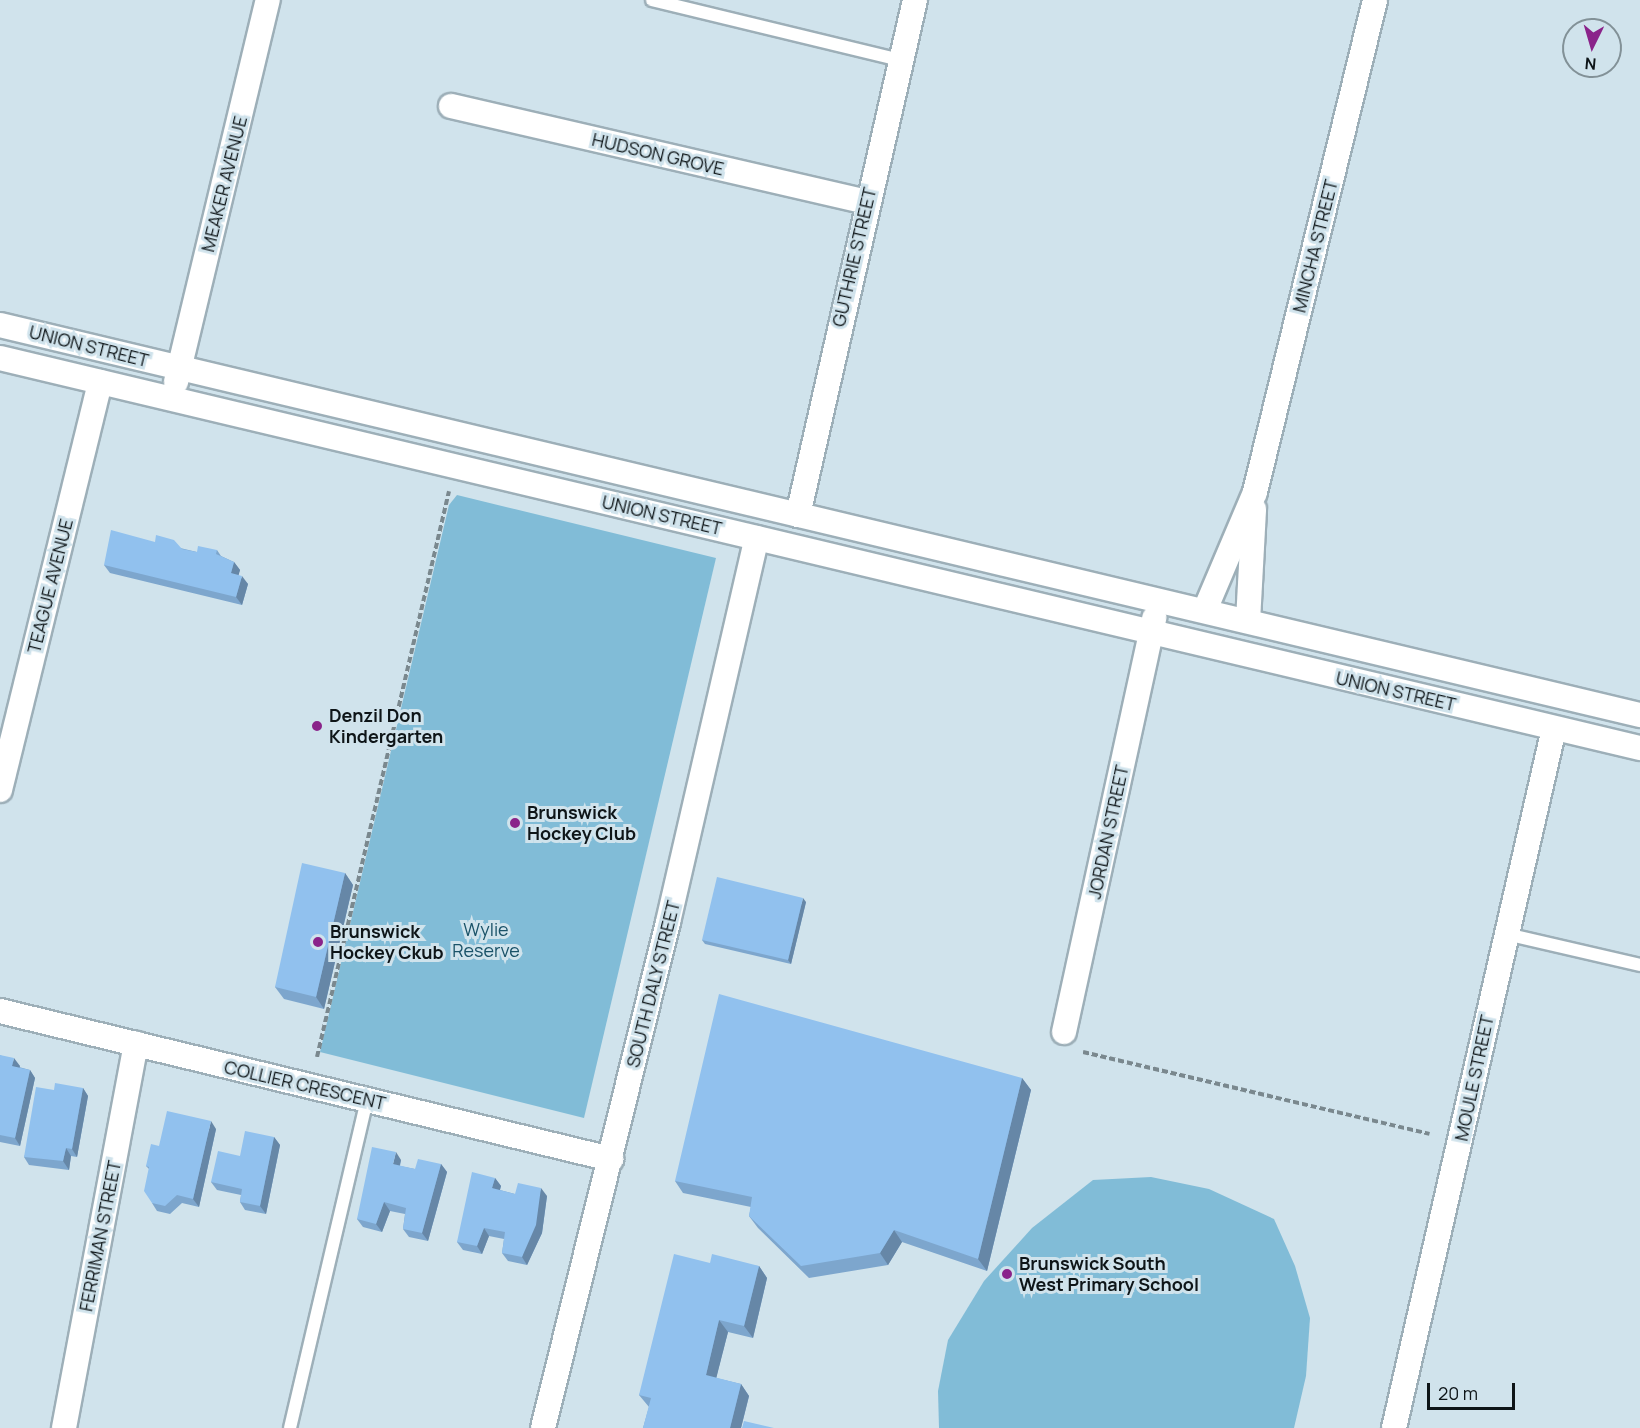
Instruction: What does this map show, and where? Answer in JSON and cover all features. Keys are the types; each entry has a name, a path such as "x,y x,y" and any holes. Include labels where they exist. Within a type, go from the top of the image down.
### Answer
{"street":[{"name":"MEAKER AVENUE","path":"179,368 268,0"},
{"name":"GUTHRIE STREET","path":"798,515 866,202 915,0"},
{"name":"MINCHA STREET","path":"1205,610 1255,492 1375,0"},
{"name":"HUDSON GROVE","path":"450,106 866,202"},
{"name":"UNION STREET","path":"0,325 1640,715"},
{"name":"UNION STREET","path":"0,358 1640,748"},
{"path":"172,399 179,368"},
{"name":"TEAGUE AVENUE","path":"0,790 100,382"},
{"name":"MINCHA STREET","path":"1248,621 1255,492"},
{"name":"SOUTH DALY STREET","path":"543,1428 611,1159 757,538"},
{"path":"1152,632 1157,600"},
{"name":"JORDAN STREET","path":"1069,1040 1152,632"},
{"name":"MOULE STREET","path":"1400,1424 1506,934 1554,728"},
{"name":"COLLIER CRESCENT","path":"0,1011 611,1159"},
{"name":"FERRIMAN STREET","path":"64,1428 135,1044"}],"lane":[{"path":"652,0 900,60"},
{"path":"1506,934 1640,965"},
{"path":"290,1428 367,1099"}],"path":[{"path":"316,1057 449,491 460,493"},
{"path":"1069,1040 1429,1134"}],"green space":[{"name":"Wylie Reserve","path":"457,495 716,558 584,1118 320,1052 449,505"},
{"path":"1151,1177 1209,1189 1274,1219 1295,1266 1310,1318 1306,1376 1294,1428 939,1428 938,1391 948,1340 984,1281 1032,1228 1093,1180"}],"building":[{"path":"111,530 155,542 156,535 174,540 182,549 197,552 198,546 217,550 216,554 234,562 231,573 242,576 236,597 104,565"},
{"name":"Brunswick Hockey Ckub","path":"302,863 345,873 316,997 275,987"},
{"path":"717,877 803,898 788,960 702,940"},
{"path":"719,994 1022,1078 978,1259 894,1230 880,1253 801,1266 749,1216 752,1197 675,1181"},
{"path":"0,1055 14,1058 12,1066 30,1070 15,1138 0,1135"},
{"path":"55,1083 83,1088 72,1149 66,1148 63,1161 24,1157 36,1087 54,1090"},
{"path":"167,1111 211,1121 193,1199 177,1195 165,1206 152,1203 144,1191 151,1144 159,1146"},
{"path":"245,1131 274,1137 260,1206 240,1202 242,1189 211,1182 218,1151 240,1156"},
{"path":"372,1147 396,1152 393,1164 415,1169 418,1159 441,1164 422,1233 403,1229 406,1208 384,1202 376,1224 357,1219"},
{"path":"472,1172 495,1178 492,1188 515,1194 518,1183 541,1188 536,1225 522,1257 502,1253 505,1232 484,1228 477,1246 457,1242"},
{"path":"674,1254 710,1263 712,1254 759,1266 744,1326 719,1320 706,1375 741,1384 730,1428 643,1428 651,1398 639,1395"},
{"path":"744,1421 774,1428 742,1428"}],"place":[{"name":"Denzil Don Kindergarten","path":"317,726"},
{"name":"Brunswick Hockey Club","path":"515,823"},
{"name":"Brunswick Hockey Ckub","path":"318,942"},
{"name":"Brunswick South West Primary School","path":"1007,1274"}]}
